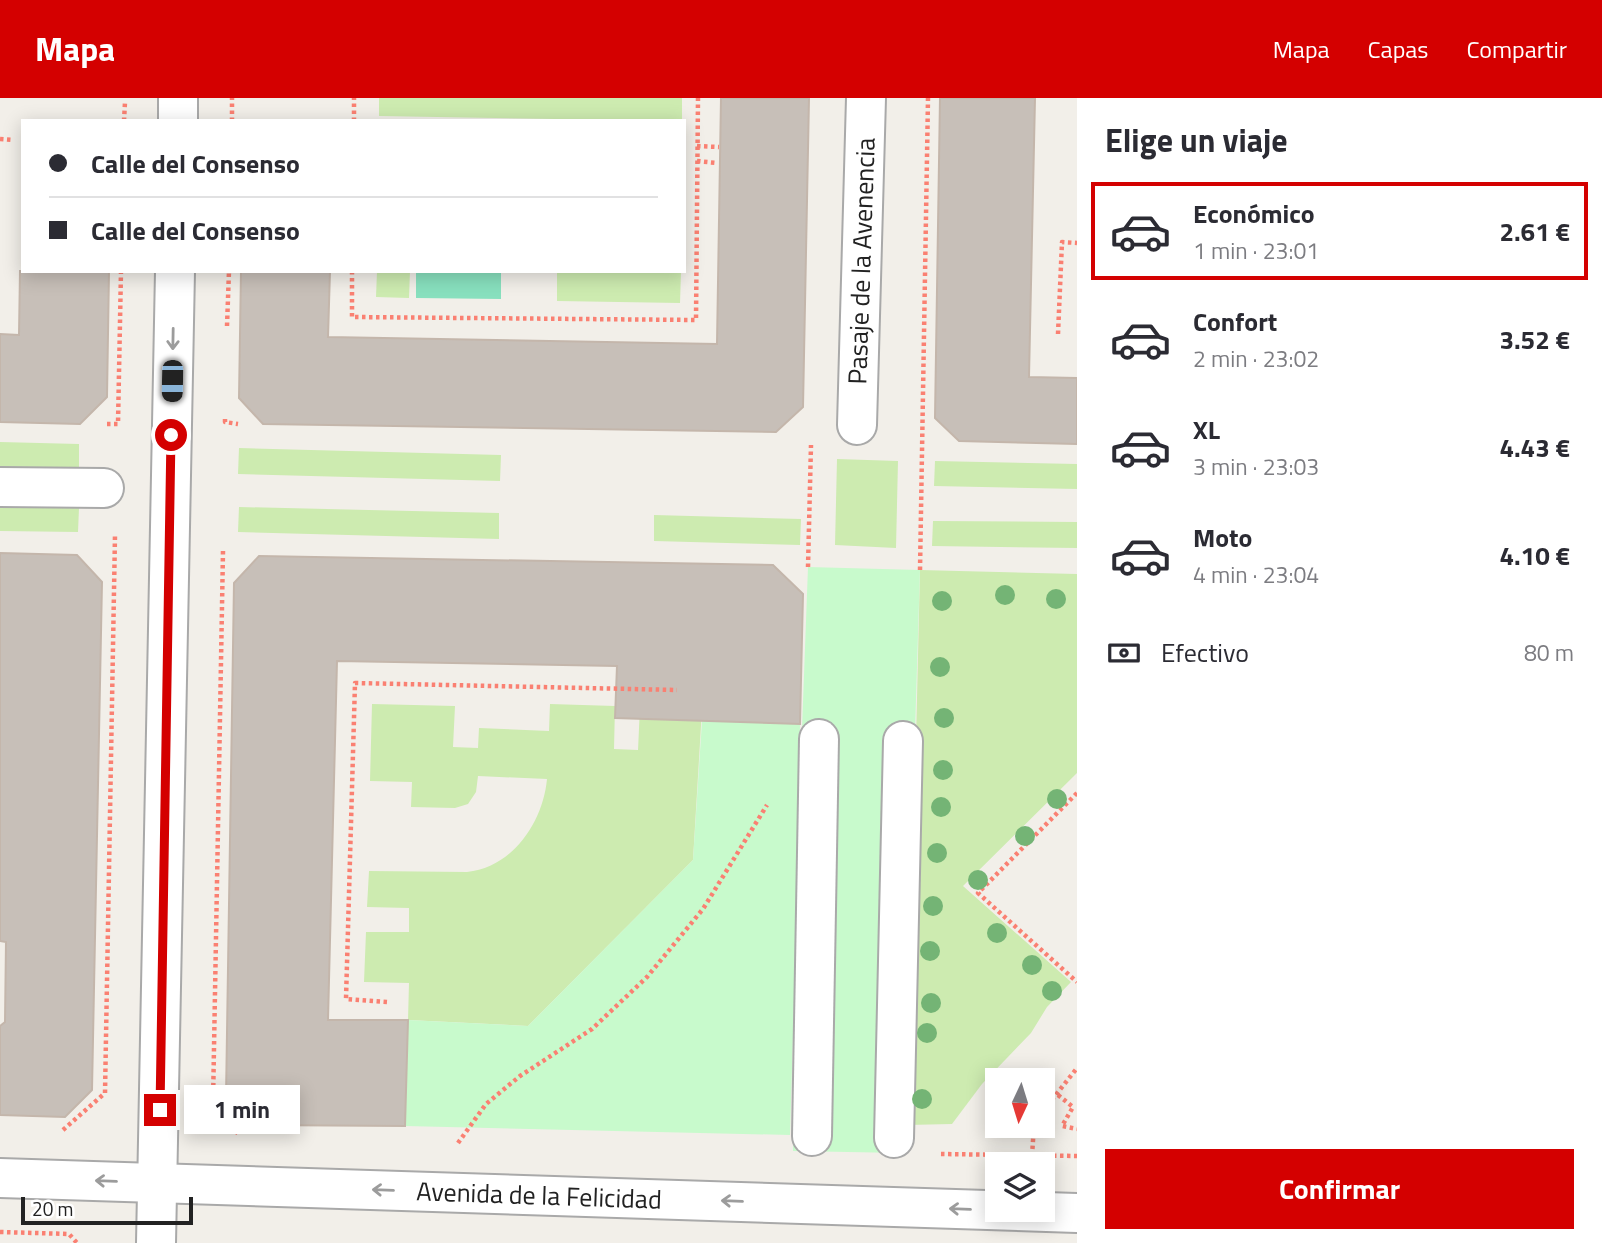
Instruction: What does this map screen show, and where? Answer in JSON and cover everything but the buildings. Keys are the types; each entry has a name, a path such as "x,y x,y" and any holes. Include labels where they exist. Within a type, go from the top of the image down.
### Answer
{"street":[{"path":"178,98 178,119"},
{"name":"Pasaje de la Avenencia","path":"857,425 866,98"},
{"path":"156,1243 175,273"},
{"path":"0,487 104,488"},
{"path":"812,1136 819,739"},
{"path":"894,1138 903,741"},
{"name":"Avenida de la Felicidad","path":"0,1178 1077,1213"}],"path":[{"path":"124,119 125,98"},
{"path":"232,98 232,119"},
{"path":"354,119 355,98"},
{"path":"352,273 352,317 696,320 698,98"},
{"path":"920,570 928,98"},
{"path":"0,139 13,140"},
{"path":"698,146 719,147"},
{"path":"697,161 717,163"},
{"path":"1058,334 1062,242 1077,243"},
{"path":"107,424 118,424 121,273"},
{"path":"227,340 229,273"},
{"path":"225,436 226,409"},
{"path":"225,422 238,424"},
{"path":"59,1133 105,1093 115,531"},
{"path":"223,547 214,1103 244,1141"},
{"path":"387,1002 346,999 355,684 677,690"},
{"path":"1077,793 978,893 1077,982"},
{"path":"470,1145 457,1145 486,1104 520,1076 592,1030 647,977 703,909 772,797"},
{"path":"1055,1099 1077,1068"},
{"path":"1058,1096 1073,1107 1062,1126 1077,1129"},
{"path":"939,1154 985,1155"},
{"path":"1055,1157 1077,1157"},
{"path":"0,1233 69,1234 77,1243"}],"green space":[{"path":"379,98 682,98 682,119 379,116"},
{"path":"377,273 410,273 409,298 376,297"},
{"path":"416,273 501,273 501,299 416,298"},
{"path":"557,273 681,273 680,303 557,301"},
{"path":"0,442 79,444 79,469 0,468"},
{"path":"239,448 501,455 500,481 238,474"},
{"path":"837,459 898,461 896,548 835,545"},
{"path":"935,461 1077,464 1077,489 934,486"},
{"path":"0,506 79,508 78,532 0,531"},
{"path":"239,507 499,513 499,539 238,532"},
{"path":"654,515 801,519 800,545 654,541"},
{"path":"933,521 1077,522 1077,548 932,546"},
{"path":"808,567 920,570 902,1153 793,1151 794,1002 790,1135 405,1126 408,1020 528,1026 693,860 702,721 800,724 798,837"},
{"path":"920,570 1077,574 1077,773 963,886 1071,982 1047,1007 1031,1033 997,1068 985,1068 985,1081 952,1124 907,1125"},
{"path":"372,704 455,706 453,747 478,748 479,728 549,731 550,704 615,706 614,749 638,750 640,707 702,709 693,860 528,1026 408,1020 409,983 364,982 366,932 409,932 409,908 367,907 369,871 467,872 498,861 523,840 532,826 539,811 547,779 478,776 476,792 468,804 455,808 411,807 412,782 370,781"}],"route":[{"path":"160,1110 171,435"}]}
